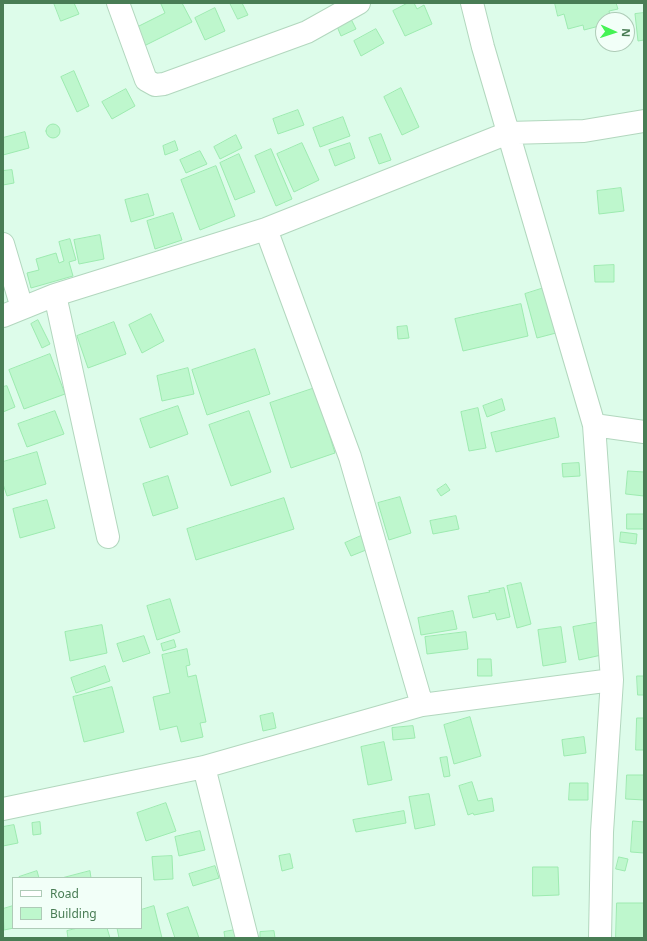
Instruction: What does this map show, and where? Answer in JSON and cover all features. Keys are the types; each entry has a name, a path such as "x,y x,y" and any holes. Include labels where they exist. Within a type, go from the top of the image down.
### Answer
{"street":[{"path":"118,3 146,80 155,85 164,84 307,32 358,3"},
{"path":"472,3 483,47 594,425 612,680 602,832 600,938"},
{"path":"3,244 13,312 55,295 266,230 508,133 584,131 644,121"},
{"path":"266,230 350,457 422,704"},
{"path":"55,295 108,537"},
{"path":"594,425 644,432"},
{"path":"3,809 204,767 422,704 612,680"},
{"path":"204,767 247,938"}],"shaded area":[{"path":"3,3 644,3 644,938 3,938"}],"building":[{"path":"54,3 74,3 79,14 61,21"},
{"path":"182,3 192,22 144,46 135,28 165,13 161,4"},
{"path":"230,3 242,3 248,15 238,19"},
{"path":"408,3 414,3 417,9 424,5 432,24 405,36 393,11"},
{"path":"555,3 616,3 618,9 609,12 595,12 595,27 584,30 583,25 568,29 564,14 558,16"},
{"path":"215,8 225,31 205,40 195,18"},
{"path":"644,13 644,40 638,41 635,14"},
{"path":"350,17 356,29 341,36 336,24"},
{"path":"376,29 384,43 361,56 354,41"},
{"path":"74,71 89,106 77,112 61,77"},
{"path":"401,88 419,127 402,135 384,97"},
{"path":"126,89 135,106 112,119 102,102"},
{"path":"298,110 304,125 278,134 273,119"},
{"path":"343,117 350,136 320,147 313,128"},
{"path":"53,124 58,126 60,131 58,136 53,138 48,136 46,131 48,126"},
{"path":"25,132 29,148 3,155 3,138"},
{"path":"381,134 391,160 379,164 369,138"},
{"path":"236,135 242,148 220,159 214,147"},
{"path":"175,141 178,150 165,155 163,146"},
{"path":"302,143 319,180 294,192 277,154"},
{"path":"350,143 355,158 335,166 329,150"},
{"path":"271,149 292,199 276,206 255,156"},
{"path":"200,151 207,164 186,173 180,160"},
{"path":"239,154 255,192 235,200 220,163"},
{"path":"216,166 235,216 200,230 181,180"},
{"path":"12,170 14,183 3,185 3,171"},
{"path":"621,188 624,211 599,214 597,191"},
{"path":"148,194 154,215 131,222 125,200"},
{"path":"173,213 182,240 155,249 147,221"},
{"path":"100,235 104,259 79,264 74,240"},
{"path":"70,239 76,260 69,262 73,276 31,288 27,273 39,270 36,259 56,253 59,263 64,261 59,242"},
{"path":"614,265 614,282 595,282 594,266"},
{"path":"544,288 556,333 537,338 525,294"},
{"path":"521,304 528,336 463,351 455,319"},
{"path":"151,314 164,341 142,353 129,325"},
{"path":"38,320 50,344 42,348 31,324"},
{"path":"114,322 126,354 88,368 77,336"},
{"path":"407,326 409,338 398,339 397,327"},
{"path":"255,349 270,394 207,415 192,370"},
{"path":"50,354 65,394 24,409 9,370"},
{"path":"188,368 194,394 162,401 157,376"},
{"path":"7,386 15,407 3,412 3,387"},
{"path":"315,388 335,453 291,468 270,403"},
{"path":"502,399 505,410 487,417 483,406"},
{"path":"178,406 188,434 150,448 140,419"},
{"path":"478,408 486,448 469,451 461,412"},
{"path":"55,411 64,434 27,447 18,424"},
{"path":"249,411 271,472 231,486 209,425"},
{"path":"555,418 559,437 496,452 491,433"},
{"path":"37,452 46,484 7,496 3,484 3,462"},
{"path":"579,463 580,476 563,477 562,464"},
{"path":"628,471 644,472 644,496 626,494"},
{"path":"168,476 178,508 153,516 143,484"},
{"path":"446,484 450,490 441,496 437,490"},
{"path":"400,497 411,533 389,540 378,503"},
{"path":"284,498 294,529 196,560 187,529"},
{"path":"47,500 55,528 20,538 13,509"},
{"path":"627,514 644,514 644,529 627,529"},
{"path":"456,516 459,529 433,534 430,521"},
{"path":"621,532 637,534 636,544 620,542"},
{"path":"361,536 366,550 351,556 345,543"},
{"path":"521,583 531,624 517,628 507,586"},
{"path":"504,588 510,617 497,620 495,613 473,618 468,596"},
{"path":"170,599 180,632 157,640 147,606"},
{"path":"453,611 457,629 421,635 418,618"},
{"path":"600,622 606,654 579,660 573,627"},
{"path":"102,625 107,653 70,661 65,632"},
{"path":"561,627 566,662 543,666 538,630"},
{"path":"466,632 468,649 427,654 425,637"},
{"path":"144,636 150,653 123,662 117,644"},
{"path":"174,640 176,647 163,651 161,644"},
{"path":"187,649 190,665 186,666 188,677 196,675 206,722 200,723 203,737 181,742 177,726 160,730 153,697 170,693 162,655"},
{"path":"478,659 491,659 492,676 478,676"},
{"path":"105,666 110,681 76,693 71,678"},
{"path":"637,676 644,676 644,695 638,695"},
{"path":"112,687 124,732 84,742 73,697"},
{"path":"273,713 276,728 263,731 260,716"},
{"path":"470,717 481,756 454,764 444,725"},
{"path":"637,718 644,718 644,750 636,750"},
{"path":"413,726 415,738 393,740 392,728"},
{"path":"584,737 586,753 564,756 562,740"},
{"path":"384,742 392,780 368,785 361,747"},
{"path":"447,757 450,776 444,777 440,758"},
{"path":"627,775 644,775 644,800 626,799"},
{"path":"472,782 478,801 492,798 494,811 474,815 473,813 468,815 459,786"},
{"path":"570,783 588,783 588,800 569,800"},
{"path":"429,794 435,825 415,829 409,797"},
{"path":"166,803 176,831 146,841 137,813"},
{"path":"404,811 406,823 356,832 353,820"},
{"path":"633,821 644,822 644,853 631,852"},
{"path":"40,822 41,834 33,835 32,823"},
{"path":"14,825 18,843 3,846 3,827"},
{"path":"200,831 205,850 179,856 175,837"},
{"path":"290,854 293,868 282,871 279,856"},
{"path":"172,856 173,879 154,880 152,857"},
{"path":"619,857 628,859 625,871 616,869"},
{"path":"215,866 219,878 193,886 189,874"},
{"path":"533,867 558,867 559,895 533,896"},
{"path":"37,871 39,877 19,877"},
{"path":"90,871 91,877 66,877"},
{"path":"617,903 644,903 644,938 616,938"},
{"path":"12,906 12,928 4,930 3,909"},
{"path":"154,906 162,938 119,938 117,929 142,929 142,910"},
{"path":"188,907 199,938 175,938 167,914"},
{"path":"74,929 107,929 110,938 68,938 67,931"},
{"path":"235,930 236,938 225,938 224,932"},
{"path":"274,931 275,938 260,938 260,932"}]}
